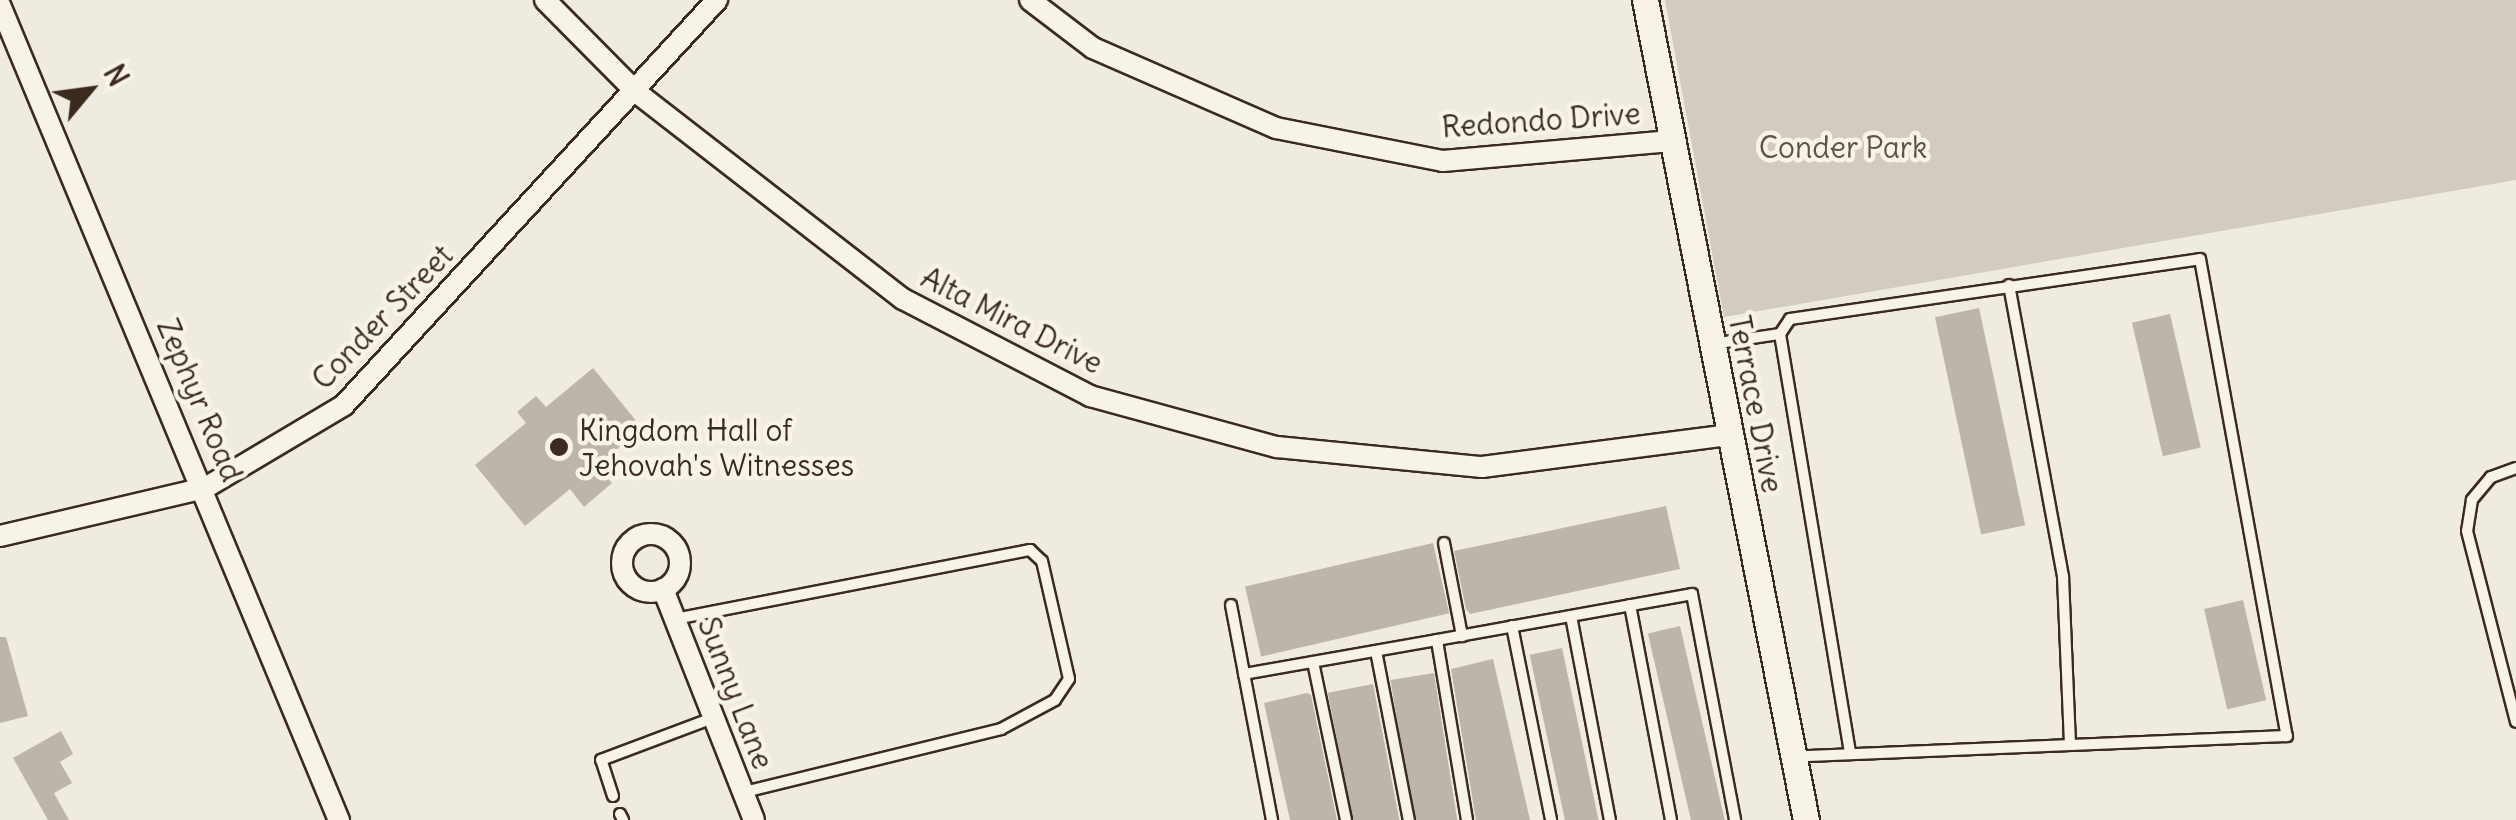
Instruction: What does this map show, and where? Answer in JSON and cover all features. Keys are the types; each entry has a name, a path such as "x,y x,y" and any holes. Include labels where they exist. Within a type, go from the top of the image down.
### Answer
{"street":[{"name":"Alta Mira Drive","path":"545,0 636,92 902,300 1090,396 1277,447 1482,468 1730,436"},
{"name":"Conder Street","path":"0,536 205,488 344,406 717,0"},
{"name":"Redondo Drive","path":"1030,0 1094,48 1276,128 1443,162 1671,140"},
{"name":"Terrace Drive","path":"1645,0 1806,820"},
{"name":"Zephyr Road","path":"0,5 205,488 339,820"},
{"name":"Sunny Lane","path":"662,588 754,820"}],"lane":[{"path":"1794,757 2070,741 2287,736 2200,259 1790,319 1780,334 1850,752"},
{"path":"2008,285 2064,576 2070,741"},
{"path":"1711,344 1780,334"},
{"path":"2516,468 2492,477 2472,500 2467,531 2516,722"},
{"path":"1444,543 1462,636"},
{"path":"675,618 1030,550 1042,561 1070,679 1054,700 1001,729 743,792"},
{"path":"1244,674 1692,594 1735,820"},
{"path":"1231,605 1272,820"},
{"path":"1630,605 1671,820"},
{"path":"1571,616 1610,820"},
{"path":"1512,626 1550,820"},
{"path":"1437,640 1468,820"},
{"path":"1376,651 1409,820"},
{"path":"1312,662 1346,820"},
{"path":"614,796 601,760 714,717"}],"green space":[{"name":"Conder Park","path":"1665,0 2516,0 2516,180 1724,317"}],"building":[{"path":"1979,308 2025,525 1981,535 1935,317"},
{"path":"2170,314 2201,447 2163,456 2132,323"},
{"name":"Kingdom Hall of Jehovah's Witnesses","path":"593,368 642,428 597,466 612,483 584,507 570,489 525,526 475,465 526,423 517,412 536,396 546,407"},
{"path":"1666,506 1680,569 1470,614 1466,609 1454,551"},
{"path":"1433,543 1449,613 1261,657 1245,586"},
{"path":"2243,600 2266,700 2227,709 2204,609"},
{"path":"1680,626 1725,820 1691,820 1648,633"},
{"path":"0,637 6,637 28,716 0,723"},
{"path":"1562,648 1599,820 1565,820 1530,655"},
{"path":"1493,659 1530,820 1476,820 1451,669"},
{"path":"1434,673 1457,820 1413,820 1391,680"},
{"path":"1373,684 1399,820 1353,820 1328,693"},
{"path":"1311,695 1337,820 1290,820 1264,703"},
{"path":"61,731 73,754 60,762 72,783 54,793 69,820 48,820 13,758"}],"place":[{"name":"Kingdom Hall of Jehovah's Witnesses","path":"559,447"}]}
